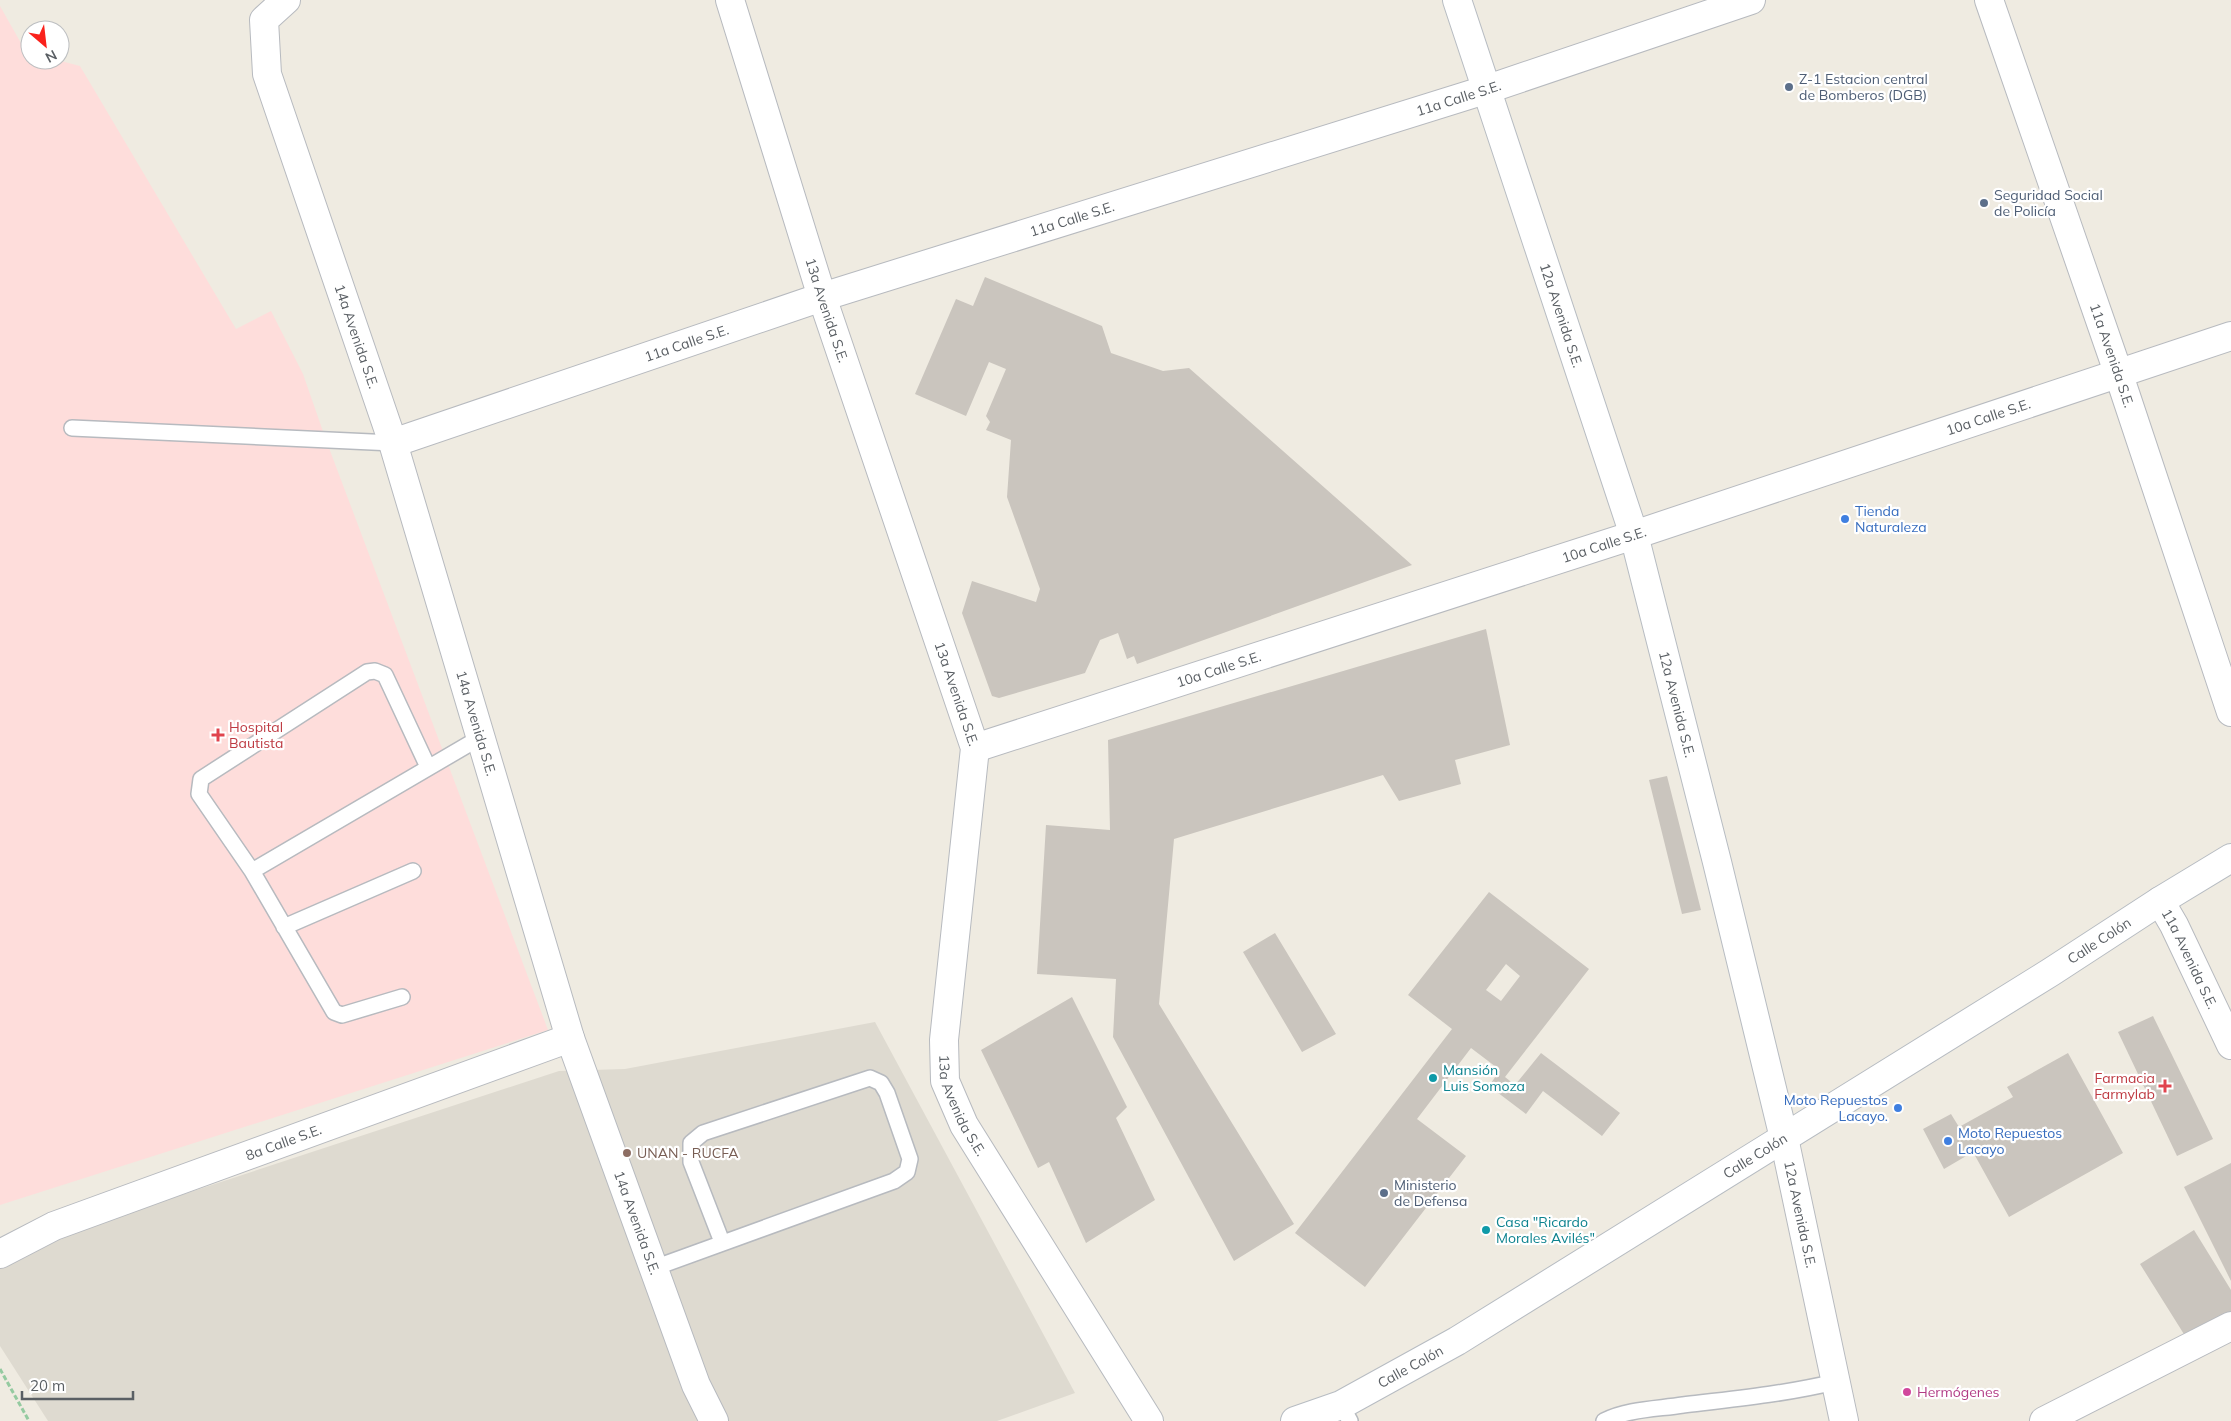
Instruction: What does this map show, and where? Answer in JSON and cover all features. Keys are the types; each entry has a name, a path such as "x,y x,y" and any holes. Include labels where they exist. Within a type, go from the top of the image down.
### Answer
{"street":[{"name":"14a Avenida S.E.","path":"286,0 264,20 267,74 393,443 570,1038 696,1385 714,1421"},
{"name":"13a Avenida S.E.","path":"730,0 822,297 975,748 944,1040 945,1082 964,1125 1149,1421"},
{"name":"12a Avenida S.E.","path":"1457,0 1485,90 1634,535 1718,862 1784,1138 1844,1421"},
{"name":"11a Calle S.E.","path":"393,443 822,297 1485,90 1751,0"},
{"name":"11a Avenida S.E.","path":"1989,0 2119,375 2231,712"},
{"name":"10a Calle S.E.","path":"975,748 1634,535 2119,375 2231,336"},
{"name":"Calle Colón","path":"1295,1421 1345,1413 1457,1341 2231,858"},
{"name":"11a Avenida S.E.","path":"2160,901 2174,925 2231,1046"},
{"name":"8a Calle S.E.","path":"0,1254 54,1226 570,1038"},
{"path":"2044,1421 2231,1326"}],"lane":[{"path":"72,428 393,443"},
{"path":"402,997 342,1015 334,1012 252,871 199,794 201,779 367,672 375,671 385,675 428,767"},
{"path":"252,871 481,737"},
{"path":"284,927 413,871"},
{"path":"654,1268 894,1181 907,1172 910,1160 887,1093 881,1083 870,1078 704,1133 691,1143 691,1162 722,1242"},
{"path":"1604,1421 1612,1417 1652,1409 1807,1389 1835,1382"}],"path":[{"path":"0,1370 29,1421"}],"shaded area":[{"name":"Hospital Bautista","path":"0,6 20,41 20,70 70,70 70,63 80,66 236,329 271,311 303,374 326,440 548,1030 0,1205"},
{"name":"UNAN - RUCFA","path":"875,1022 1075,1393 997,1421 48,1421 0,1346 0,1265 59,1235 559,1071 625,1069"}],"building":[{"path":"985,277 1102,326 1111,353 1163,371 1189,368 1412,565 1137,664 1134,656 1127,659 1118,633 1100,640 1085,673 999,698 992,696 962,613 972,581 1036,602 1040,589 1007,497 1011,440 986,430 990,422 986,416 1006,369 989,362 966,416 915,394 956,299 973,306"},
{"path":"1486,629 1510,745 1455,760 1461,784 1399,801 1383,775 1174,839 1159,1004 1294,1224 1234,1261 1113,1037 1116,979 1037,974 1046,825 1110,830 1108,740"},
{"path":"1667,776 1701,910 1682,914 1649,780"},
{"path":"1489,892 1589,969 1505,1077 1515,1085 1541,1053 1620,1113 1602,1136 1543,1091 1526,1114 1489,1086 1500,1070 1471,1048 1417,1119 1466,1156 1365,1287 1295,1233 1452,1029 1408,995","holes":["1506,964 1520,976 1501,1001 1486,990"]},
{"path":"1275,933 1336,1034 1302,1052 1243,952"},
{"path":"1072,997 1127,1107 1116,1118 1155,1200 1086,1243 1049,1162 1038,1168 981,1050"},
{"name":"Farmacia Farmylab","path":"2153,1016 2213,1139 2177,1156 2118,1032"},
{"path":"2068,1053 2123,1153 2009,1217 1973,1152 1944,1169 1923,1129 1951,1114 1959,1127 2013,1097 2007,1087"},
{"path":"2231,1163 2231,1281 2184,1187"},
{"path":"2194,1230 2231,1290 2231,1312 2187,1339 2140,1264"}],"place":[{"name":"Z-1 Estacion central de Bomberos (DGB)","path":"1789,87"},
{"name":"Seguridad Social de Policía","path":"1984,203"},
{"name":"Tienda Naturaleza","path":"1845,519"},
{"name":"Hospital Bautista","path":"218,735"},
{"name":"Mansión Luis Somoza","path":"1433,1078"},
{"name":"Farmacia Farmylab","path":"2165,1086"},
{"name":"Moto Repuestos Lacayo.","path":"1898,1108"},
{"name":"Moto Repuestos Lacayo","path":"1948,1141"},
{"name":"UNAN - RUCFA","path":"627,1153"},
{"name":"Ministerio de Defensa","path":"1384,1193"},
{"name":"Casa \"Ricardo Morales Avilés\"","path":"1486,1230"},
{"name":"Hermógenes","path":"1907,1392"}]}
